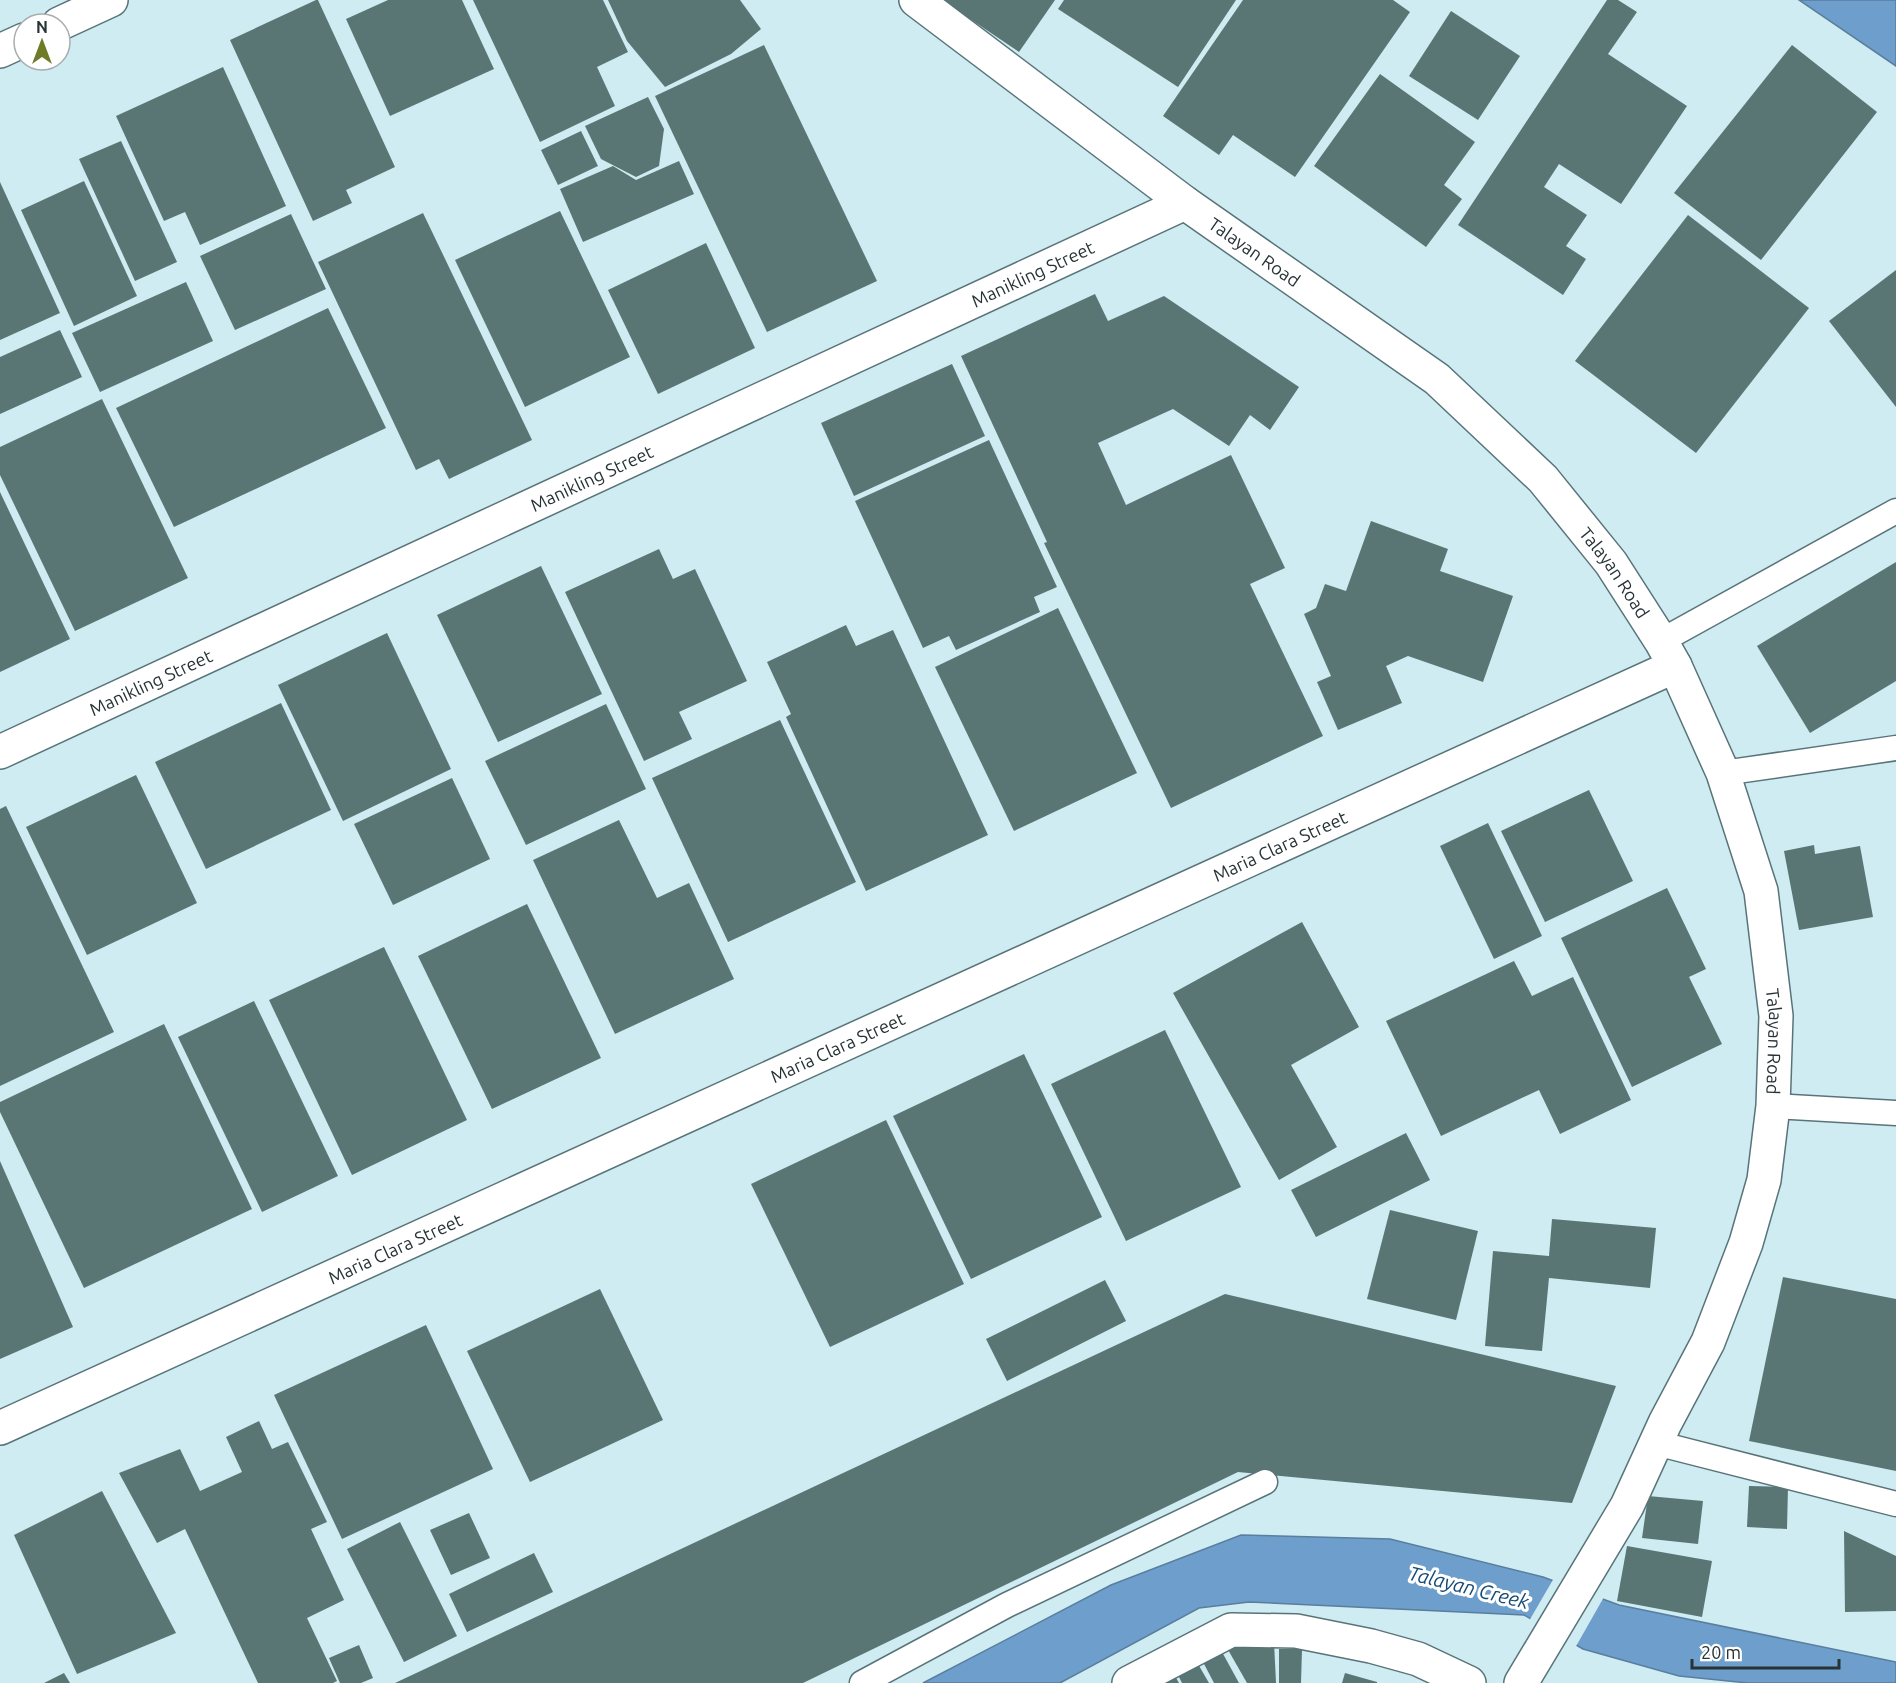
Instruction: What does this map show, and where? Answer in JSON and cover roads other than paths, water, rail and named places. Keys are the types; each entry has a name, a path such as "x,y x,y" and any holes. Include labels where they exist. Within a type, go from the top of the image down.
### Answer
{"street":[{"path":"72,18 111,0"},
{"name":"Talayan Road","path":"916,0 1185,203 1437,379 1543,479 1611,563 1668,653 1723,773 1761,891 1776,1016 1773,1106 1764,1180 1746,1243 1708,1342 1660,1433 1627,1506 1521,1683"},
{"name":"Manikling Street","path":"0,752 1185,203"},
{"name":"Maria Clara Street","path":"0,1428 1668,653"},
{"path":"1129,1683 1231,1630 1296,1632 1371,1646 1418,1659 1469,1683"}],"lane":[{"path":"1668,653 1896,511"},
{"path":"1723,773 1896,748"},
{"path":"1773,1106 1896,1113"},
{"path":"1660,1433 1896,1504"},
{"path":"862,1683 1008,1605 1265,1482"}],"water":[{"path":"1799,0 1896,0 1896,66"},
{"name":"Talayan Creek","path":"1241,1535 1390,1539 1543,1577 1619,1605 1896,1662 1896,1683 1748,1683 1679,1676 1583,1649 1524,1615 1249,1602 1199,1608 1060,1683 923,1683 1111,1585"}]}
